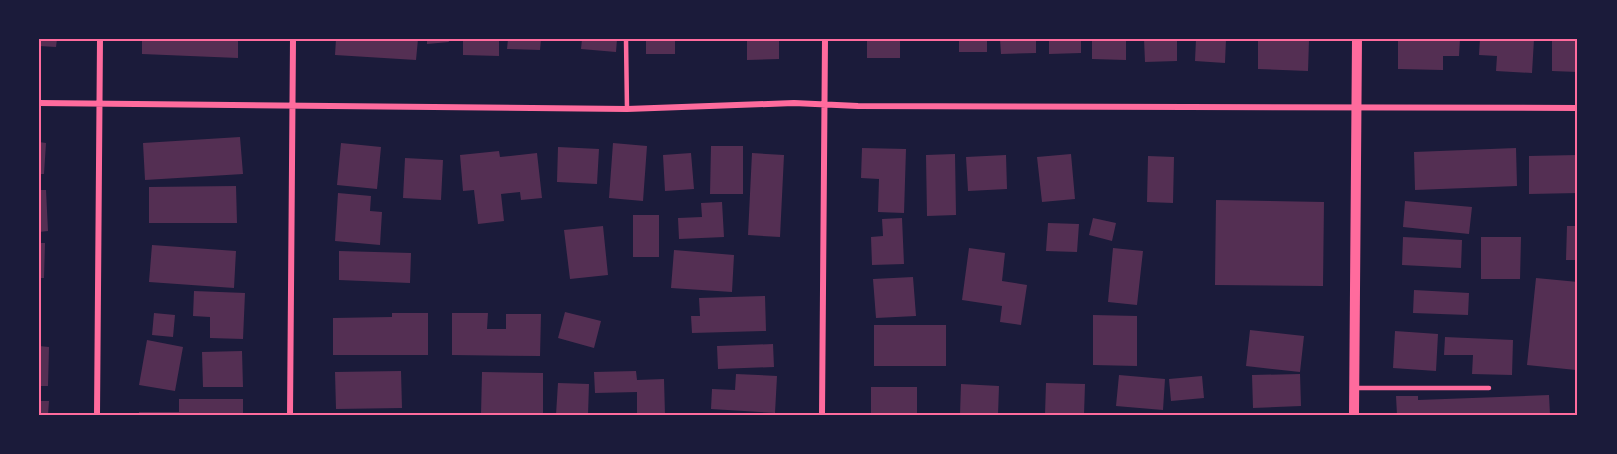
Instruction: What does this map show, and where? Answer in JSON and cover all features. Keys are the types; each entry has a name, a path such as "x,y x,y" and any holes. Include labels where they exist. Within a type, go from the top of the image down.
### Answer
{"street":[{"path":"97,415 100,39"},
{"path":"290,415 293,39"},
{"path":"822,415 825,39"},
{"path":"1354,415 1357,39"},
{"path":"39,102 627,109 794,103 1578,108"}],"lane":[{"path":"626,39 627,109"},
{"path":"1354,388 1489,388"}],"building":[{"path":"39,39 57,39 56,47 39,46"},
{"path":"142,39 238,39 238,58 142,54"},
{"path":"336,39 418,39 416,60 335,55"},
{"path":"427,39 448,39 449,42 427,44"},
{"path":"463,39 499,39 499,56 463,55"},
{"path":"508,39 541,39 540,50 507,49"},
{"path":"582,39 617,39 616,52 581,49"},
{"path":"646,39 675,39 675,54 646,54"},
{"path":"747,39 779,39 779,59 747,60"},
{"path":"867,39 900,39 900,58 867,58"},
{"path":"959,39 987,39 987,52 959,52"},
{"path":"1000,39 1036,39 1036,53 1001,54"},
{"path":"1049,39 1081,39 1081,53 1049,54"},
{"path":"1092,39 1126,39 1126,60 1092,59"},
{"path":"1144,39 1177,39 1177,61 1145,62"},
{"path":"1196,39 1226,39 1225,63 1195,61"},
{"path":"1258,39 1309,40 1308,71 1258,69"},
{"path":"1398,39 1460,39 1459,56 1443,56 1443,70 1398,69"},
{"path":"1480,39 1534,39 1532,73 1496,71 1497,56 1479,55"},
{"path":"1552,39 1578,39 1578,72 1552,71"},
{"path":"240,137 243,174 145,180 143,143"},
{"path":"39,142 46,143 44,174 39,174"},
{"path":"341,143 381,147 377,189 337,185"},
{"path":"613,143 647,146 643,201 609,198"},
{"path":"711,146 743,146 743,194 710,194"},
{"path":"558,147 599,149 597,184 557,182"},
{"path":"862,148 906,149 904,213 878,212 879,179 861,178"},
{"path":"1516,148 1517,186 1415,190 1414,152"},
{"path":"499,151 500,157 537,153 542,198 521,200 520,192 501,194 504,221 478,224 474,190 463,191 460,155"},
{"path":"691,153 694,189 665,191 663,155"},
{"path":"752,153 784,155 780,237 748,235"},
{"path":"955,154 956,215 927,216 926,155"},
{"path":"1071,154 1075,199 1042,202 1037,157"},
{"path":"1006,155 1007,189 968,191 966,157"},
{"path":"1578,155 1578,193 1529,194 1529,156"},
{"path":"1148,156 1174,157 1173,203 1147,202"},
{"path":"405,158 443,160 441,200 403,198"},
{"path":"236,186 237,223 149,223 149,187"},
{"path":"39,190 46,190 48,231 39,232"},
{"path":"338,193 371,196 370,211 382,212 380,245 335,241"},
{"path":"1216,200 1324,202 1323,286 1215,285"},
{"path":"1405,201 1472,207 1469,234 1403,227"},
{"path":"722,202 724,237 679,239 678,218 702,217 701,203"},
{"path":"633,215 659,215 659,257 633,257"},
{"path":"902,218 904,264 872,265 871,237 883,236 882,219"},
{"path":"1093,218 1116,223 1112,241 1089,235"},
{"path":"1048,223 1079,224 1077,252 1046,251"},
{"path":"603,226 608,275 570,279 564,230"},
{"path":"1567,226 1578,226 1578,260 1566,260"},
{"path":"1403,237 1462,240 1461,268 1402,265"},
{"path":"1481,237 1521,237 1520,279 1481,279"},
{"path":"39,243 45,243 44,278 39,278"},
{"path":"152,245 236,251 234,288 149,282"},
{"path":"969,248 1005,253 1002,281 1027,285 1021,325 1000,322 1002,306 962,300"},
{"path":"1113,248 1143,251 1137,305 1108,302"},
{"path":"674,250 734,255 732,292 671,288"},
{"path":"339,251 411,253 410,283 339,280"},
{"path":"913,277 916,316 876,318 873,279"},
{"path":"1536,278 1578,282 1576,370 1527,365"},
{"path":"1414,290 1469,293 1468,315 1413,313"},
{"path":"194,291 245,293 243,339 210,338 210,317 193,316"},
{"path":"765,296 766,331 692,333 691,316 700,316 699,298"},
{"path":"565,312 601,321 594,348 558,338"},
{"path":"154,313 175,315 173,337 152,335"},
{"path":"392,313 428,313 428,355 333,355 333,318 392,317"},
{"path":"452,313 488,313 487,329 506,329 506,314 541,314 540,356 452,355"},
{"path":"1093,315 1137,316 1137,366 1093,365"},
{"path":"874,325 946,325 946,366 874,366"},
{"path":"1250,330 1304,336 1300,372 1246,366"},
{"path":"1395,331 1438,334 1436,371 1393,368"},
{"path":"1445,337 1513,340 1512,375 1472,374 1473,355 1444,355"},
{"path":"147,340 183,347 175,391 139,385"},
{"path":"773,344 774,367 718,369 717,346"},
{"path":"39,346 49,347 48,386 39,386"},
{"path":"242,351 243,387 203,387 202,352"},
{"path":"401,371 402,408 336,409 335,372"},
{"path":"636,371 637,380 664,379 665,415 637,415 637,392 595,393 594,372"},
{"path":"482,372 543,373 543,415 481,415"},
{"path":"736,374 777,376 775,413 711,409 712,389 735,390"},
{"path":"1300,374 1301,406 1253,408 1252,375"},
{"path":"1119,375 1165,379 1163,410 1116,406"},
{"path":"1202,376 1204,398 1171,401 1169,379"},
{"path":"558,383 589,384 588,415 556,415"},
{"path":"1046,383 1085,384 1084,415 1045,415"},
{"path":"961,384 999,386 998,415 960,415"},
{"path":"871,387 917,387 917,415 871,415"},
{"path":"1549,395 1550,415 1397,415 1396,396 1418,396 1418,400"},
{"path":"179,399 243,399 243,415 139,415 139,412 179,412"},
{"path":"39,401 49,401 48,415 39,415"}]}
